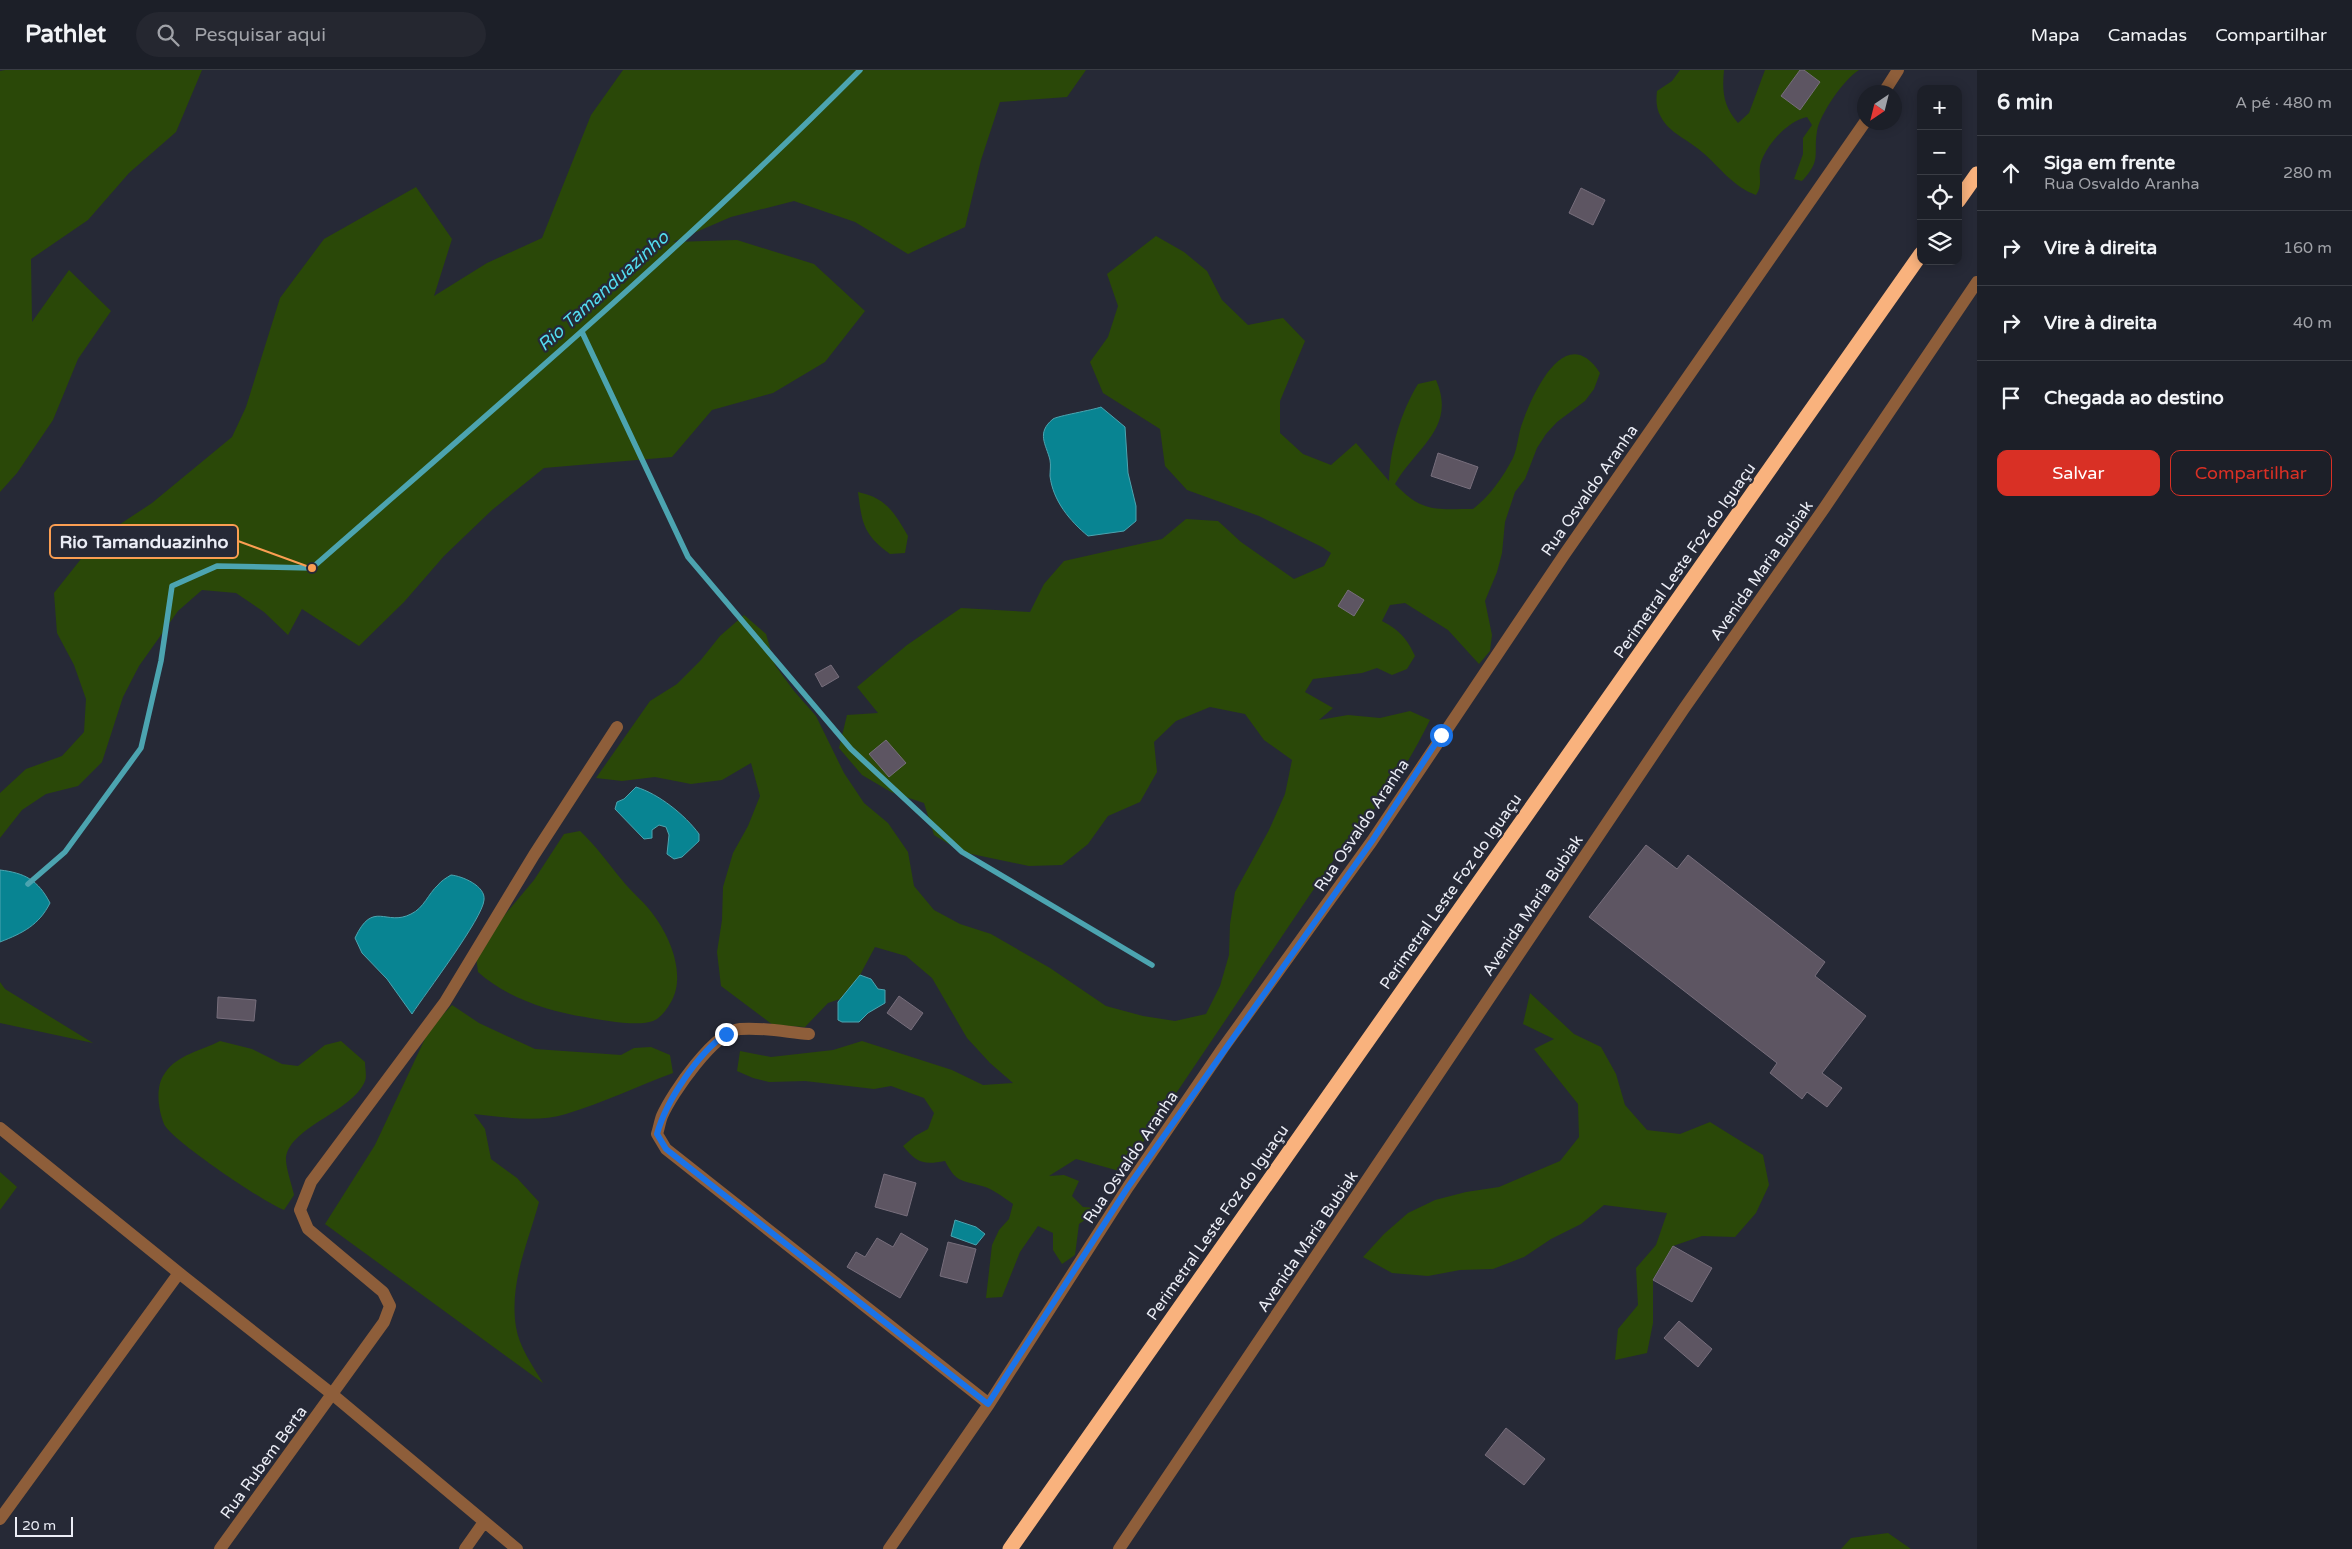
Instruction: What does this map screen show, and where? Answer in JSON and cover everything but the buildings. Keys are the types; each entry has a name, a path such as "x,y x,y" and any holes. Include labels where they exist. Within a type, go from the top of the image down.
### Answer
{"highway":[{"path":"1962,195 1977,174"},
{"name":"Perimetral Leste Foz do Iguaçu","path":"1010,1549 1917,260"}],"street":[{"path":"1888,85 1898,70"},
{"name":"Rua Osvaldo Aranha","path":"889,1549 988,1404 1128,1187 1372,841 1569,547 1859,130"},
{"name":"Avenida Maria Bubiak","path":"1119,1549 1683,710 1825,507 1977,282"},
{"name":"Rua Rubem Berta","path":"220,1549 384,1322 390,1306 383,1292 308,1229 300,1210 311,1182 445,1002 534,855 618,727"},
{"path":"809,1034 738,1029 714,1041 688,1074 662,1116 657,1134 666,1149 988,1404"},
{"path":"0,1128 179,1274 332,1394 517,1549"},
{"path":"0,1519 179,1274"},
{"path":"465,1549 484,1522"}],"green space":[{"path":"202,70 176,132 129,173 88,220 31,259 32,322 69,270 111,311 78,359 53,420 17,473 0,492 0,71"},
{"path":"623,70 1086,70 1067,97 1000,102 981,160 965,227 908,254 855,222 794,201 731,217 673,242 737,240 814,264 865,311 825,362 773,393 712,410 672,457 544,468 492,510 444,556 404,602 359,646 302,609 288,635 264,612 236,593 202,590 178,611 139,666 123,697 102,762 78,786 46,794 22,810 0,838 0,793 26,769 62,756 84,732 86,699 74,665 57,633 54,593 96,540 152,503 232,437 246,407 280,298 324,239 416,187 452,239 434,296 487,263 542,238 591,115"},
{"path":"1680,70 1724,70 1723,85 1726,104 1738,123 1749,113 1765,70 1859,70 1840,89 1819,124 1816,139 1816,157 1808,174 1802,181 1794,179 1803,154 1803,138 1812,125 1807,117 1786,128 1768,148 1761,162 1760,187 1756,195 1740,187 1702,152 1669,128 1661,117 1658,111 1657,91 1672,81"},
{"path":"1156,236 1184,252 1207,271 1222,300 1248,325 1283,318 1305,341 1280,401 1280,433 1303,454 1331,465 1356,443 1389,481 1394,443 1406,406 1418,384 1436,380 1441,397 1441,411 1438,424 1395,484 1413,500 1422,505 1439,509 1473,509 1479,504 1500,479 1513,458 1521,426 1543,379 1553,366 1564,357 1575,354 1587,359 1600,373 1594,389 1585,401 1557,422 1546,434 1537,448 1525,479 1515,492 1505,522 1502,553 1497,572 1485,601 1492,635 1490,651 1479,664 1448,630 1405,603 1390,605 1382,621 1402,635 1412,650 1415,656 1407,669 1392,675 1377,668 1362,673 1313,679 1305,692 1333,708 1319,720 1348,715 1380,718 1410,711 1430,720 1414,751 1395,781 1374,809 1351,834 1123,1172 1076,1159 1049,1176 1064,1175 1079,1181 1072,1196 1083,1207 1099,1208 1099,1214 1092,1215 1079,1224 1075,1255 1062,1264 1053,1250 1053,1233 1038,1226 1020,1252 1002,1297 986,1298 992,1245 999,1230 1009,1219 1013,1204 990,1189 959,1179 952,1173 945,1161 931,1163 921,1161 912,1156 903,1146 915,1136 928,1129 934,1113 924,1098 891,1086 874,1089 805,1081 769,1082 737,1071 740,1051 771,1057 833,1050 862,1041 952,1070 983,1085 1013,1083 990,1063 967,1038 932,978 906,956 875,947 860,975 840,999 828,1003 805,1027 773,1025 721,986 717,952 722,920 723,887 733,853 748,826 760,796 751,763 722,780 691,784 655,777 622,781 596,778 650,701 677,684 700,661 720,636 744,615 766,634 775,665 816,716 844,773 864,803 888,823 908,852 914,886 934,910 960,924 991,934 1050,968 1106,1006 1143,1016 1175,1021 1206,1014 1220,986 1229,955 1230,924 1235,892 1269,830 1285,794 1292,760 1264,740 1245,714 1210,707 1176,721 1154,742 1157,772 1140,802 1108,816 1088,844 1062,865 1029,866 962,852 934,835 924,803 891,792 862,775 839,748 847,715 878,713 857,687 907,645 961,608 1030,612 1044,584 1064,561 1162,539 1186,519 1218,521 1241,542 1294,579 1324,566 1331,553 1322,547 1259,516 1187,490 1165,466 1160,429 1103,393 1090,362 1108,337 1118,306 1107,274"},
{"path":"858,492 876,498 893,513 908,536 905,553 890,554 869,534 863,520"},
{"path":"580,831 651,912 661,926 671,947 677,969 675,992 666,1010 659,1018 653,1021 646,1023 620,1022 557,1011 515,996 489,981 478,972 476,957 502,918 534,880 564,834"},
{"path":"0,982 5,989 93,1043 0,1023"},
{"path":"1530,993 1574,1034 1601,1047 1616,1074 1625,1105 1647,1130 1680,1134 1710,1122 1763,1155 1769,1185 1756,1213 1735,1237 1702,1236 1673,1246 1653,1279 1653,1323 1647,1353 1615,1360 1618,1329 1638,1305 1636,1268 1656,1245 1667,1213 1604,1205 1581,1224 1551,1239 1524,1257 1493,1269 1460,1270 1428,1276 1392,1273 1363,1257 1384,1234 1408,1213 1435,1200 1466,1192 1499,1187 1560,1161 1579,1137 1578,1104 1534,1049 1554,1039 1523,1024"},
{"path":"452,1005 479,1023 535,1049 621,1055 634,1048 651,1047 670,1055 673,1073 580,1110 555,1117 532,1119 474,1114 485,1129 491,1159 517,1178 539,1202 517,1279 515,1311 516,1327 520,1342 543,1383 325,1224 375,1145 430,1028"},
{"path":"220,1041 252,1049 282,1064 298,1066 325,1045 341,1041 365,1062 366,1079 358,1092 296,1139 289,1149 286,1161 294,1195 284,1210 258,1196 200,1156 170,1132 164,1124 158,1098 160,1084 165,1073 176,1061"},
{"path":"0,1172 17,1187 0,1210"},
{"path":"1888,1533 1911,1549 1841,1549 1851,1538"}],"water":[{"path":"1101,407 1125,427 1128,473 1136,506 1136,521 1124,531 1088,536 1063,510 1055,494 1050,476 1050,460 1044,434 1048,424 1053,419"},
{"path":"636,787 645,790 671,806 699,834 699,841 682,857 674,859 667,854 669,835 666,827 659,825 652,830 652,838 644,839 615,809 617,802 624,799"},
{"path":"0,870 17,873 30,879 41,889 50,903 46,911 35,923 0,942"},
{"path":"451,875 461,877 477,886 484,895 484,900 474,923 464,939 412,1014 387,979 362,953 355,938 362,926 374,917 394,918 411,914 423,905 431,892 439,884"},
{"path":"860,975 871,979 878,989 885,990 885,1003 868,1013 859,1022 842,1022 838,1020 838,1002"},
{"path":"955,1220 976,1227 985,1234 976,1245 951,1236"}],"waterway":[{"name":"Rio Tamanduazinho","path":"28,884 65,852 141,748 161,661 172,586 217,566 312,568 590,324 727,199 860,70"},
{"path":"582,332 688,557 851,749 962,852 1152,965"}],"place":[{"name":"Rio Tamanduazinho","path":"312,568"}],"route":[{"path":"726,1034 714,1041 688,1074 662,1116 657,1134 666,1149 988,1404 1128,1187 1224,1048 1372,841 1441,735"}]}
